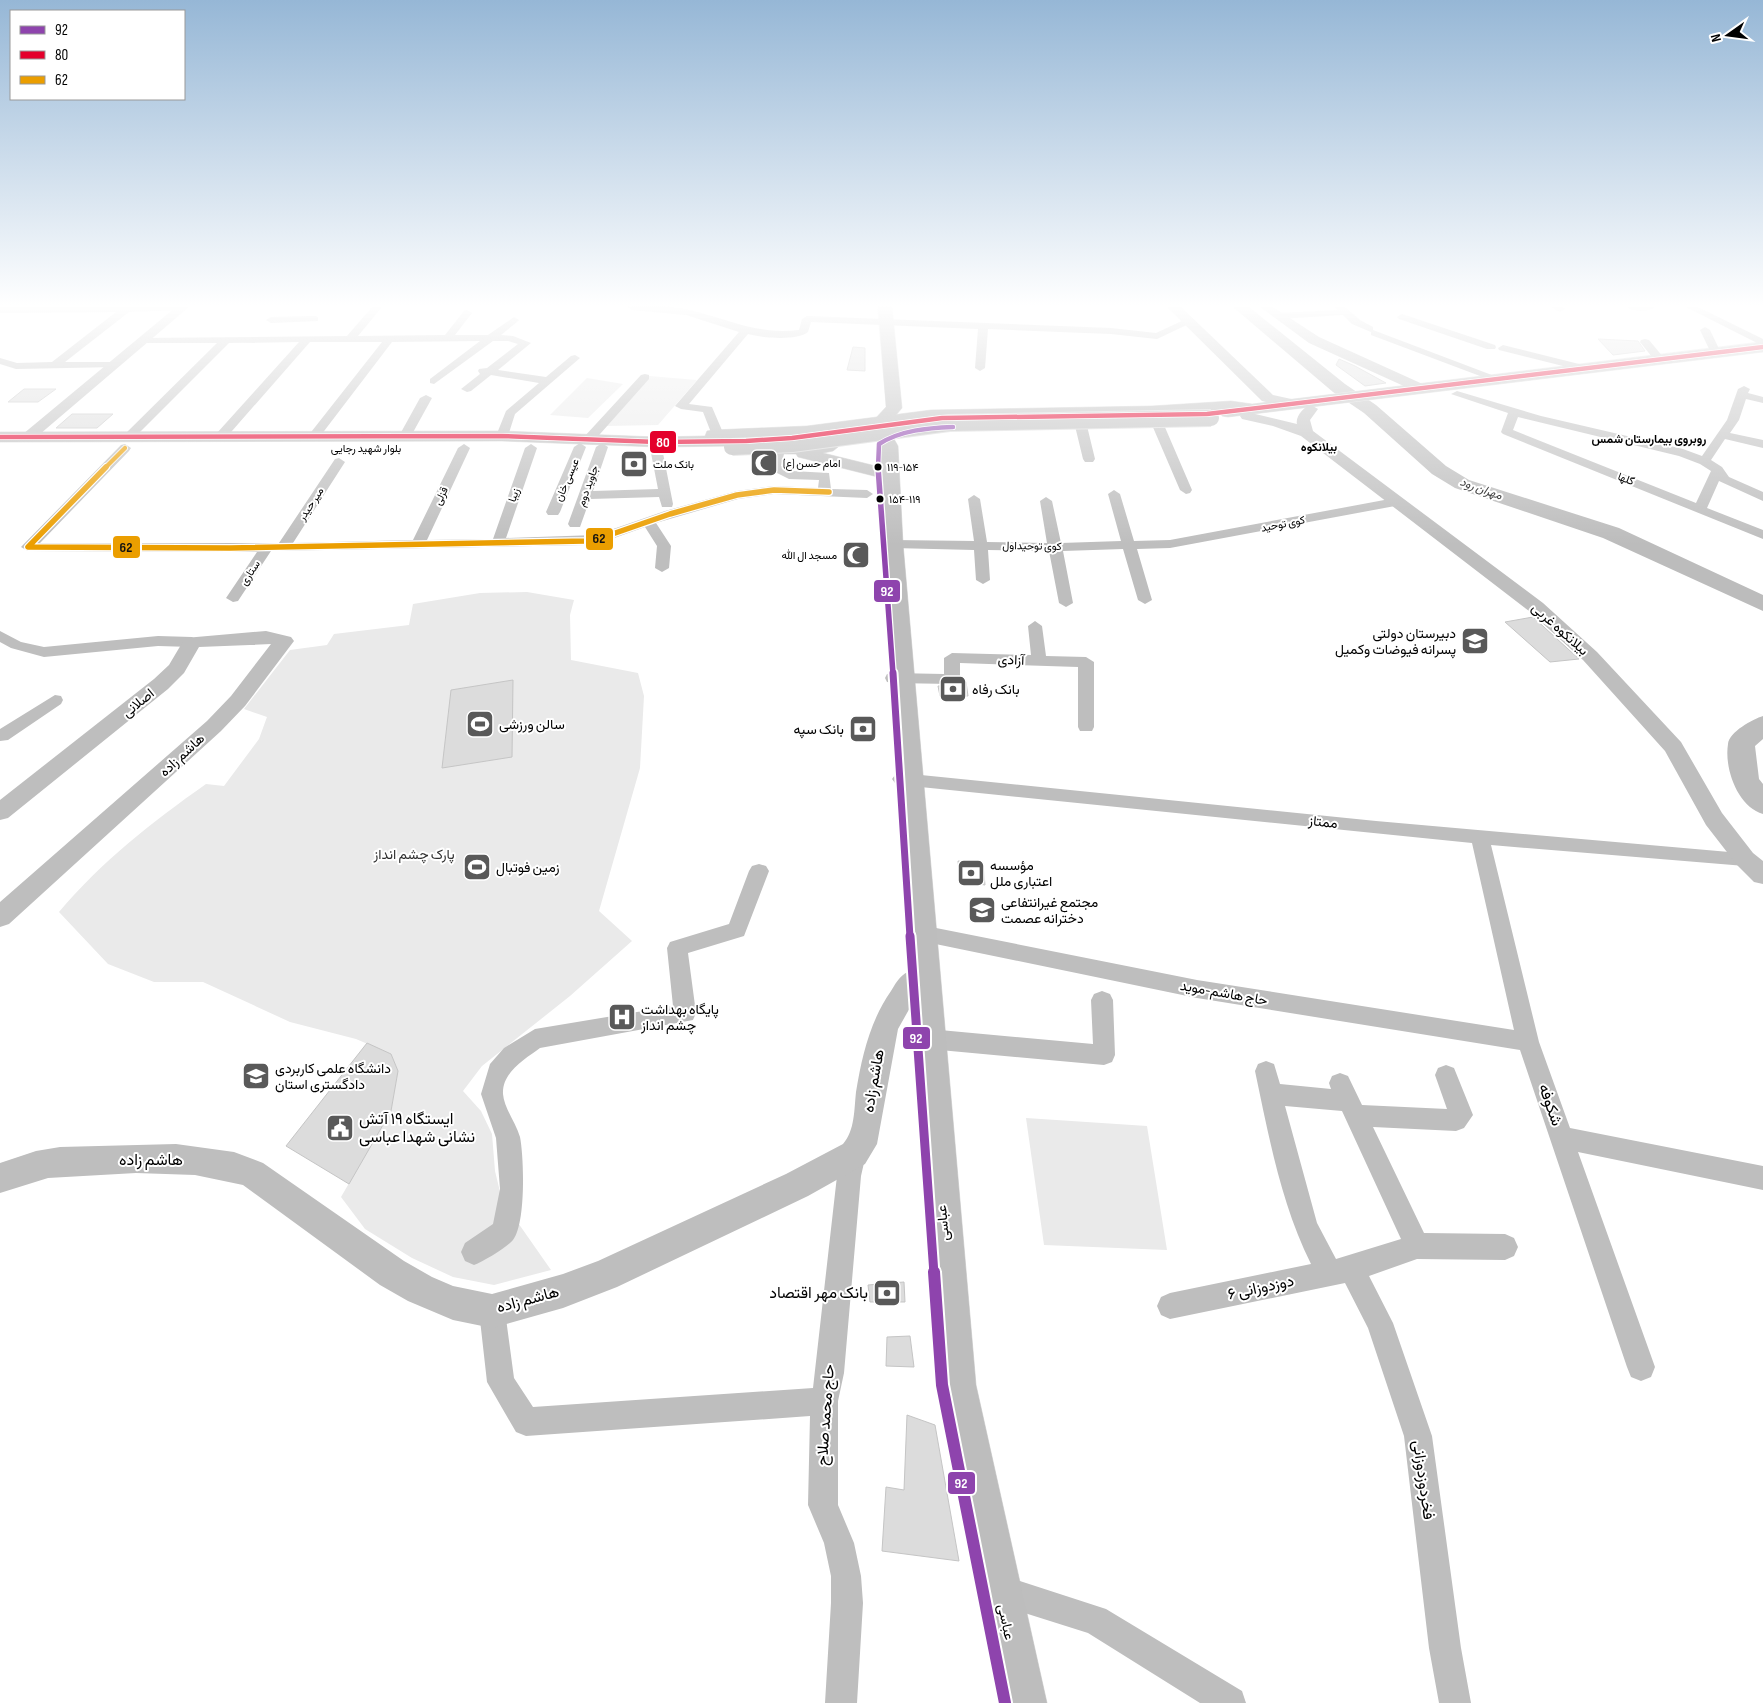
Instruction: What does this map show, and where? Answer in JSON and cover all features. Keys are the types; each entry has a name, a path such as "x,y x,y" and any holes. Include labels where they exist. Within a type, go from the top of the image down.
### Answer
{"main road":[{"name":"عباسى","path":"891,386 894,408 884,424 873,483 898,678"},
{"path":"1244,413 1255,403 1254,386"},
{"path":"1256,386 1268,398 1290,403"},
{"path":"1378,398 1444,386"},
{"path":"727,441 792,444 949,423 1209,416 1311,409 1336,403 1378,398 1457,394 1519,386"},
{"path":"1045,419 1081,426 1158,425 1220,421 1244,413 1290,403 1336,403"},
{"path":"727,441 823,429 884,424 922,430 1231,406 1244,413"},
{"name":"عباسى","path":"884,424 889,446 892,477 898,678 905,779 912,981 942,1385 1005,1703"},
{"path":"657,445 700,452 828,448 834,443 833,438 829,432 823,429"},
{"path":"0,437 28,436 127,442 221,436 502,436 590,445"},
{"name":"بلوار شهید رجایی","path":"0,448 127,442 531,448 727,441"},
{"path":"786,450 873,483"},
{"name":"عباسى","path":"905,779 922,933 956,1385 1023,1703"}],"street":[{"path":"28,436 87,386"},
{"path":"181,386 28,547 267,547 598,540 648,521 737,495 774,490 824,492 873,483"},
{"path":"221,436 265,386"},
{"path":"314,436 352,386"},
{"path":"467,389 470,386"},
{"path":"502,436 510,413 542,386"},
{"path":"590,445 637,386"},
{"path":"698,386 681,406 708,409 727,441"},
{"path":"1416,386 1422,389"},
{"path":"1704,461 1733,420 1743,392 1763,400"},
{"path":"1457,394 1514,412 1683,453 1704,461 1718,470 1725,480 1763,497"},
{"path":"405,436 426,398"},
{"path":"1306,433 1303,420 1311,409"},
{"name":"گلها","path":"1514,412 1507,432 1700,508 1763,535"},
{"name":"بیلانکوه غربی","path":"1244,413 1277,422 1306,433 1395,502 1536,606 1590,656 1673,747 1714,819 1746,859 1763,875"},
{"path":"1158,425 1186,490"},
{"path":"1081,426 1089,459"},
{"path":"1722,435 1763,444"},
{"name":"جاوید دوم","path":"575,524 585,494 590,445"},
{"name":"عیسی خان","path":"553,512 590,445"},
{"path":"585,494 666,499 657,445"},
{"name":"قزلی","path":"418,544 464,448"},
{"name":"زیبا","path":"498,543 531,448"},
{"path":"786,450 775,467 789,475 825,476 824,492"},
{"name":"میر حیدر","path":"284,546 339,462"},
{"path":"1700,508 1718,470"},
{"path":"1114,494 1145,600"},
{"path":"974,499 981,546 983,580"},
{"path":"1046,501 1066,603"},
{"name":"کوی توحید","path":"1170,544 1395,502"},
{"path":"648,521 664,546 662,568"},
{"name":"کوی توحیداول","path":"893,544 1055,547 1170,544"},
{"name":"ستاری","path":"234,598 267,547"},
{"path":"1034,626 1039,660"},
{"path":"0,636 16,645 44,652 158,641 192,642"},
{"name":"هاشم زاده","path":"0,917 214,726 238,701 284,641 266,637 192,642"},
{"name":"اصلانی","path":"0,812 161,684 177,669 192,642"},
{"name":"آزادی","path":"898,678 952,679 952,658 1086,662 1086,727"},
{"path":"2,736 55,700"},
{"name":"ممتاز","path":"905,779 1480,837 1746,859"},
{"name":"شکوفه","path":"1480,837 1528,1042 1641,1367"},
{"path":"474,1252 504,1231 512,1189 508,1138 492,1094 498,1071 512,1055 535,1040 685,1013 677,948 738,930 759,872"},
{"name":"حاج هاشم-موید","path":"922,933 1197,989 1528,1042"},
{"name":"هاشم زاده","path":"0,1178 47,1164 104,1160 207,1161 234,1166 252,1173 355,1248 420,1289 453,1303 492,1311 562,1291 605,1275 797,1185 854,1154 862,1144 868,1120 884,1028 912,981"},
{"path":"929,1039 1104,1055 1102,1000"},
{"name":"فخردوزدوزانی","path":"1266,1071 1285,1154 1306,1227 1380,1323 1418,1436 1445,1648 1455,1703"},
{"path":"1272,1094 1348,1100 1456,1120 1461,1115 1446,1075"},
{"path":"1348,1100 1417,1246"},
{"path":"1562,1138 1763,1178"},
{"name":"حاج محمد صلاح","path":"841,1703 848,1603 846,1576 839,1543 822,1504 824,1401 830,1373 849,1176 854,1154"},
{"name":"دوزدوزانی ۶","path":"1170,1306 1340,1271 1417,1246 1505,1247"},
{"path":"492,1311 501,1382 526,1422 824,1401"},
{"path":"999,1591 1096,1620 1230,1703"}],"green space":[{"path":"579,386 620,386 588,418 550,415"},
{"path":"640,386 691,386 658,425 604,426"},
{"name":"پارک چشم انداز","path":"527,592 574,600 570,615 571,660 638,673 644,696 640,768 599,911 632,941 570,996 482,1066 463,1091 481,1111 492,1134 495,1171 502,1200 551,1270 494,1285 453,1277 412,1258 365,1229 341,1197 391,1111 398,1071 391,1054 356,1039 290,1022 203,982 154,982 108,964 59,912 92,876 166,813 206,784 224,786 259,739 267,717 244,709 290,650 327,645 334,634 409,625 413,604 480,593"},
{"path":"1026,1118 1147,1126 1167,1250 1044,1245"}],"building":[{"path":"24,389 56,389 38,402 8,402"},
{"path":"72,414 113,414 97,428 56,428"},
{"path":"1533,617 1579,659 1550,662 1505,622"},
{"name":"سالن ورزشی","path":"513,680 512,757 442,768 451,690"},
{"name":"بانک رفاه","path":"966,682 968,696 940,696 938,686 952,686"},
{"name":"مؤسسه اعتباری ملل","path":"958,861 983,864 985,885 960,881"},
{"name":"ایستگاه ۱۹ آتش نشانی شهدا عباسی","path":"367,1043 391,1054 398,1071 391,1111 349,1184 286,1146"},
{"name":"بانک مهر اقتصاد","path":"904,1282 905,1302 870,1302 868,1285"},
{"path":"910,1336 914,1367 886,1366 887,1337"},
{"path":"907,1415 935,1425 959,1561 882,1551 886,1487 904,1490"}],"waterway":[{"name":"مهران رود","path":"1337,386 1370,409 1439,470 1462,484 1611,533 1734,588 1763,604"},
{"name":"مهران رود","path":"1763,725 1741,743 1745,781 1763,804"}],"transit line":[{"name":"80","path":"0,437 502,436 657,442 746,441 792,438 942,418 1207,414 1435,386"},
{"name":"92","path":"953,427 904,433 879,444 878,472 900,763 912,981 942,1385 1005,1703"},
{"name":"62","path":"125,448 28,547 230,548 585,541 598,539 670,514 737,495 774,490 829,492"}],"place":[{"name":"امام حسن (ع)","path":"764,463"},
{"name":"بانک ملت","path":"634,464"},
{"name":"۱۱۹-۱۵۴","path":"878,467"},
{"name":"۱۵۴-۱۱۹","path":"880,499"},
{"name":"مسجد ال الله","path":"856,555"},
{"name":"دبیرستان دولتی پسرانه فیوضات وکمیل","path":"1475,641"},
{"name":"بانک رفاه","path":"953,689"},
{"name":"سالن ورزشی","path":"480,724"},
{"name":"بانک سپه","path":"863,729"},
{"name":"زمین فوتبال","path":"477,867"},
{"name":"مؤسسه اعتباری ملل","path":"971,873"},
{"name":"مجتمع غیرانتفاعی دخترانه عصمت","path":"982,910"},
{"name":"پایگاه بهداشت چشم انداز","path":"622,1017"},
{"name":"دانشگاه علمی کاربردی دادگستری استان","path":"256,1076"},
{"name":"ایستگاه ۱۹ آتش نشانی شهدا عباسی","path":"340,1128"},
{"name":"بانک مهر اقتصاد","path":"887,1293"}],"district":[{"name":"روبروی بیمارستان شمس","path":"1649,439"},
{"name":"بیلانکوه","path":"1319,447"}]}
